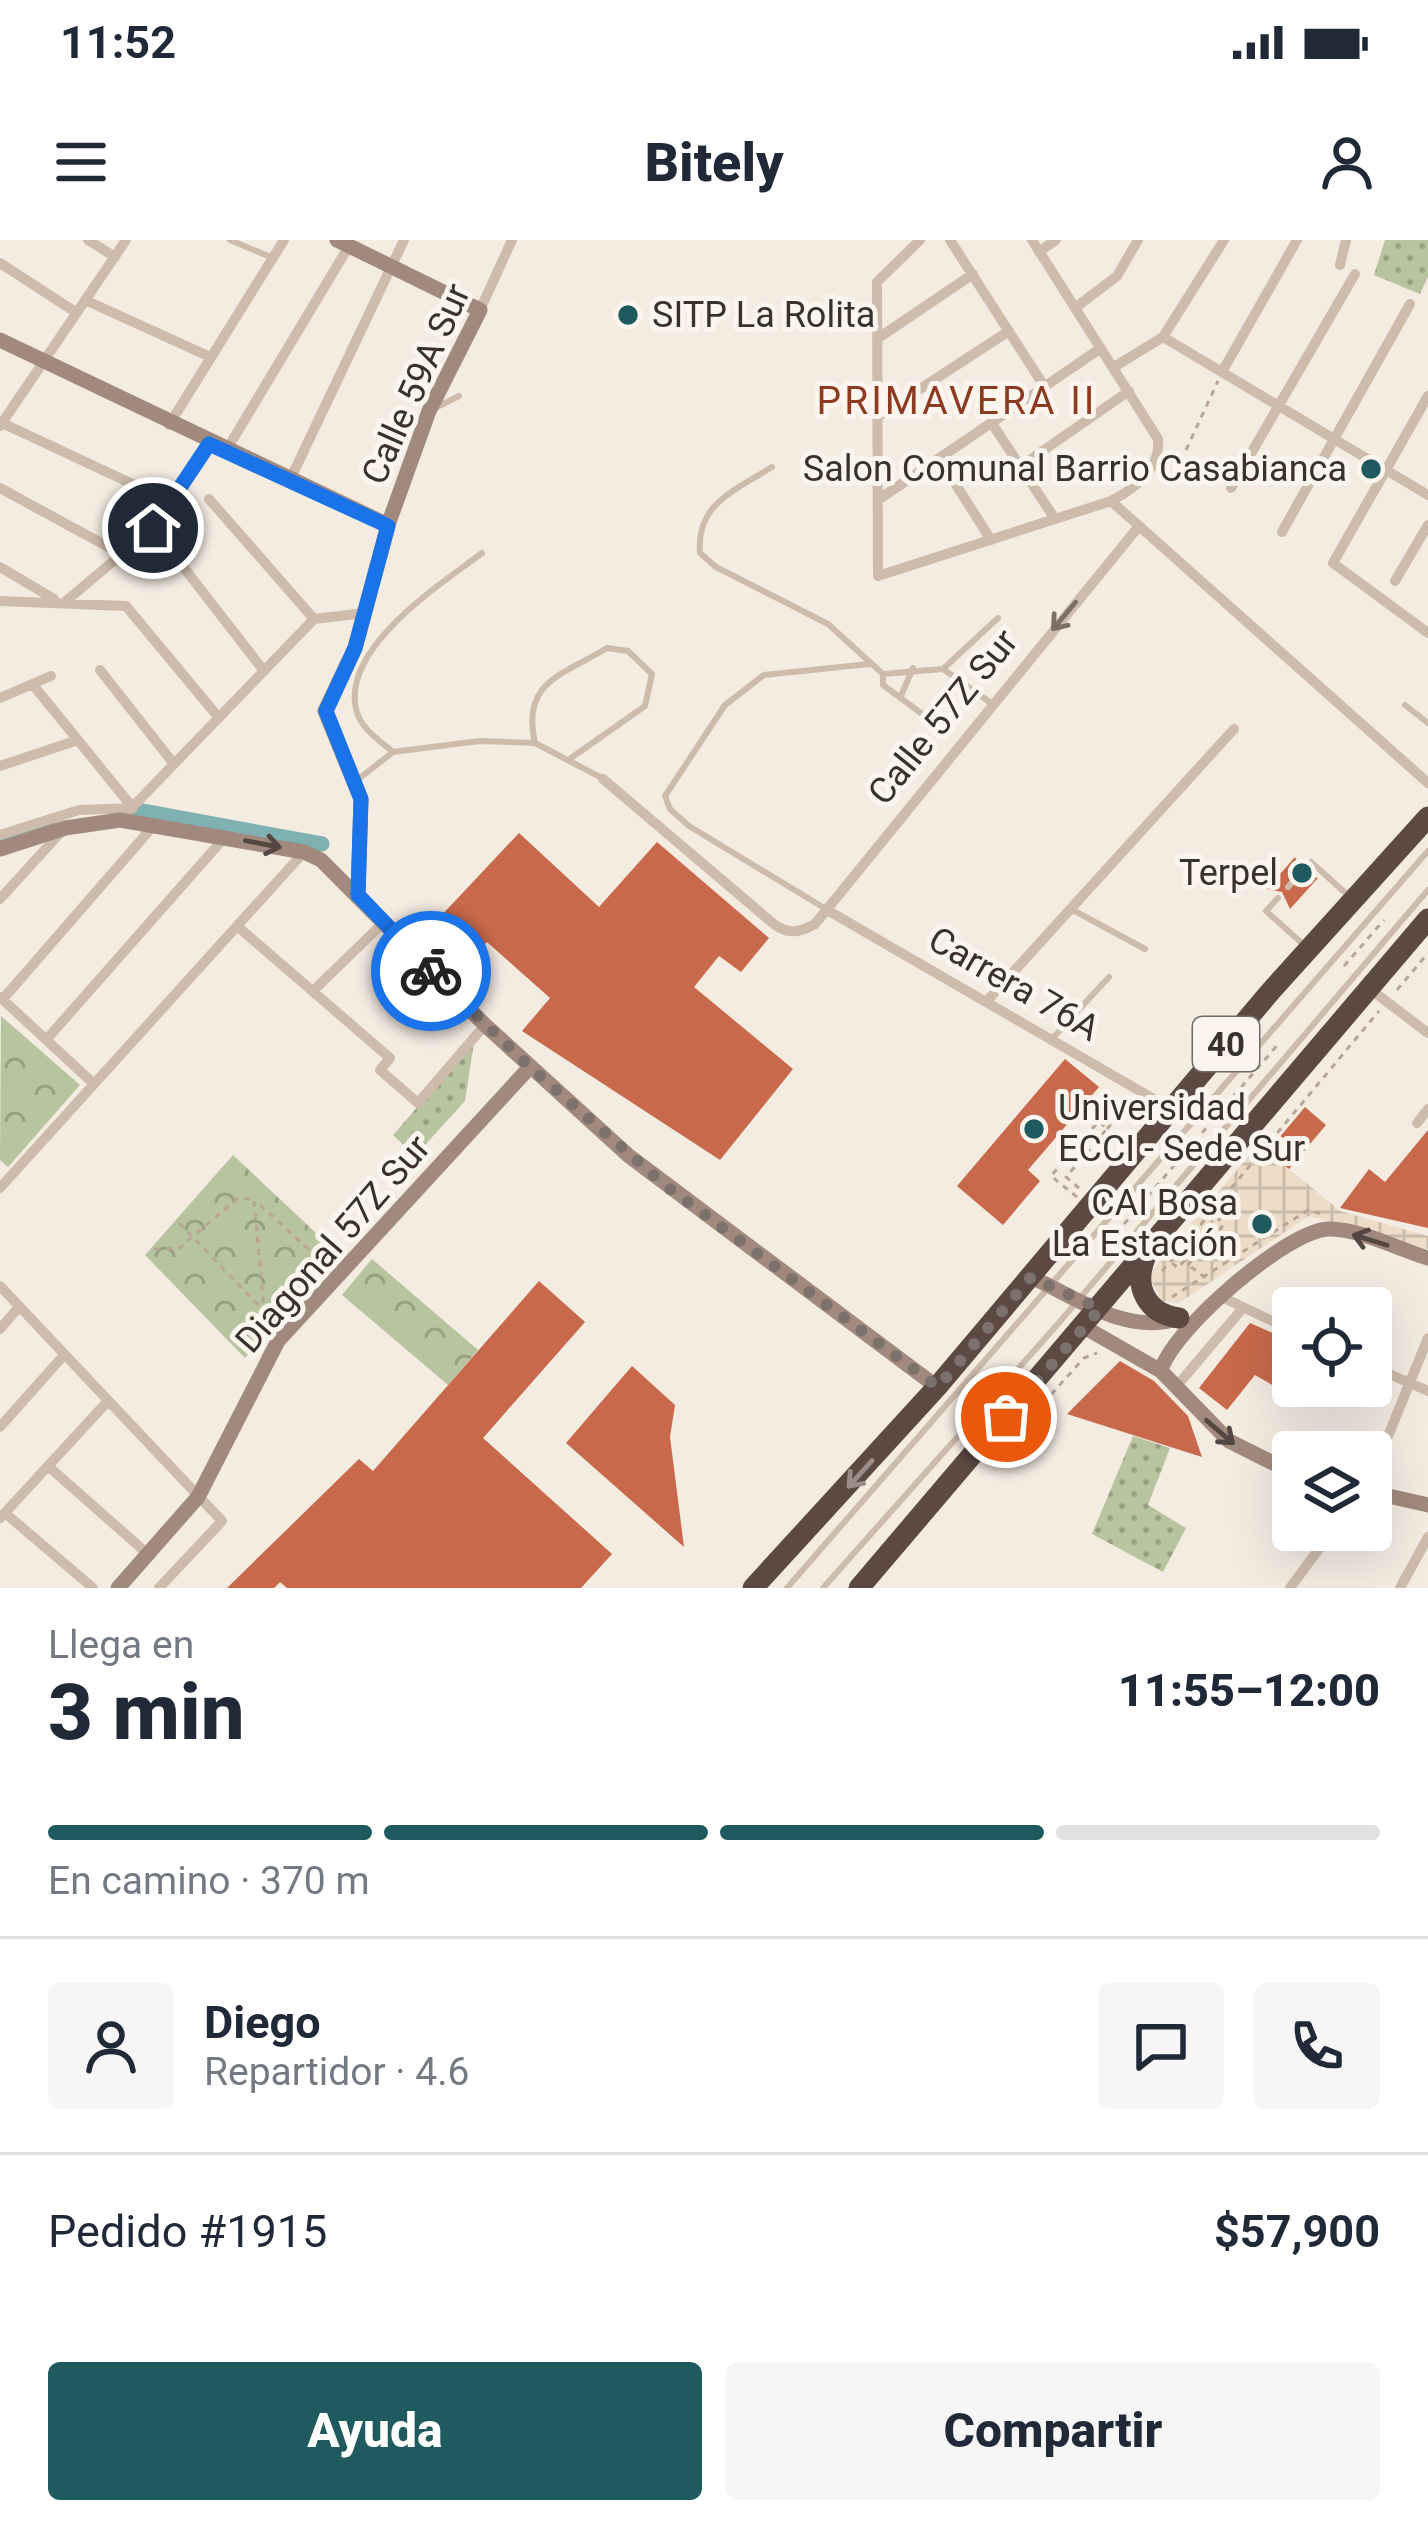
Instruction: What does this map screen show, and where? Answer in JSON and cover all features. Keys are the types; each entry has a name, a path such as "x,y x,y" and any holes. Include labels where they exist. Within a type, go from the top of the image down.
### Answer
{"highway":[{"name":"40","path":"753,1588 1098,1207 1171,1109 1428,817"},
{"name":"40","path":"859,1588 1378,995 1428,919"},
{"path":"1154,1253 1140,1269 1143,1295 1157,1312 1179,1318"},
{"path":"878,1588 886,1556"}],"street":[{"path":"88,240 115,257"},
{"path":"126,240 1,424 172,503"},
{"path":"169,425 284,240"},
{"path":"289,482 404,240"},
{"name":"Calle 59A Sur","path":"358,895 361,811 356,781 326,711 365,613 388,526 428,411 512,240"},
{"path":"920,240 877,283 878,576 1111,501 1153,467 1158,439 1036,246 1056,240"},
{"path":"950,240 1044,386"},
{"path":"1076,308 1118,276 1138,240"},
{"path":"1222,372 1297,240"},
{"path":"1340,265 1346,240"},
{"path":"1114,367 1163,337 1222,241"},
{"path":"232,440 343,243 479,310"},
{"path":"0,263 77,313"},
{"path":"877,339 973,274"},
{"path":"1231,488 1355,274"},
{"path":"85,300 208,356"},
{"path":"1282,532 1411,304"},
{"path":"877,417 1009,332"},
{"path":"1163,337 1428,495"},
{"path":"0,340 388,526"},
{"path":"878,500 1101,347"},
{"path":"1021,466 1129,391"},
{"path":"1428,396 1333,563 1428,633"},
{"path":"992,422 1055,519"},
{"path":"60,600 125,556 172,503 209,444"},
{"path":"939,458 991,540"},
{"path":"0,488 125,556"},
{"path":"208,500 314,619"},
{"path":"1111,501 1428,782"},
{"path":"1395,581 1428,525"},
{"name":"Calle 57Z Sur","path":"604,779 786,932 815,924 1139,526"},
{"path":"174,555 264,671"},
{"path":"0,567 60,600"},
{"path":"0,601 126,606 219,718"},
{"path":"0,849 126,814 314,619 365,613"},
{"path":"100,670 174,764"},
{"path":"0,698 51,676"},
{"path":"34,686 126,814"},
{"path":"986,1002 1234,729"},
{"path":"0,766 75,741"},
{"path":"0,836 79,809 126,814 155,824 304,852 330,866 484,1025 666,1186 938,1387"},
{"path":"94,1084 1,998 155,824"},
{"path":"0,899 64,828"},
{"path":"46,1040 225,837"},
{"path":"0,1189 304,852"},
{"name":"Carrera 76A","path":"827,910 1171,1109"},
{"path":"313,992 384,922"},
{"path":"237,926 391,1058 380,1070 418,1102 484,1025"},
{"path":"1378,995 1428,1033"},
{"name":"Diagonal 57Z Sur","path":"118,1588 198,1497 278,1341 530,1067"},
{"path":"1417,1123 1428,1109"},
{"path":"1161,1371 1171,1348 1222,1297 1310,1232 1336,1230 1428,1258"},
{"path":"1031,1277 1137,1324 1179,1318 1222,1297"},
{"path":"0,1286 222,1521 159,1588"},
{"path":"1222,1297 1272,1322"},
{"path":"0,1329 20,1307"},
{"path":"1176,1387 1242,1309"},
{"path":"1084,1327 1161,1371 1229,1441 1272,1462"},
{"path":"1390,1431 1428,1338"},
{"path":"0,1427 64,1355"},
{"path":"1392,1375 1428,1390"},
{"path":"93,1588 2,1516 108,1401"},
{"path":"48,1466 150,1556"},
{"path":"1392,1497 1428,1505"},
{"path":"1400,1588 1428,1537"},
{"path":"1290,1588 1317,1551"}],"lane":[{"path":"230,240 273,258"},
{"path":"428,411 460,397"},
{"path":"772,467 711,505 698,527 700,553 716,567 828,624 883,674 944,669 991,703"},
{"path":"393,752 366,728 356,708 359,680 398,617 482,553"},
{"path":"944,669 998,618"},
{"path":"535,742 528,711 535,697 607,648 628,651 652,674 652,692 644,706 571,758"},
{"path":"827,910 689,826 670,809 665,796 725,704 764,675 869,664"},
{"path":"900,698 913,668"},
{"path":"883,674 883,685 933,722"},
{"path":"1405,705 1428,723"},
{"path":"356,781 393,752 424,744 535,742 604,779"},
{"path":"787,1588 1428,850"},
{"path":"1306,866 1311,862 1354,900"},
{"path":"1288,887 1296,878"},
{"path":"823,1588 1079,1299 1428,890"},
{"path":"1278,898 1266,911 1309,949"},
{"path":"1071,908 1145,949"},
{"path":"1051,1040 1109,976"}],"path":[{"path":"1186,451 1222,372"},
{"path":"1345,966 1384,920"},
{"path":"1154,1280 1378,995 1428,952"},
{"path":"1108,1129 1099,1121 1051,1176 1124,1224 1280,1042"},
{"path":"1098,1207 1066,1177 1121,1112"},
{"path":"154,1249 179,1248 237,1198 254,1199 330,1269"},
{"path":"254,1199 264,1311 254,1357"},
{"path":"1154,1253 1178,1268 1230,1208 1220,1201"},
{"path":"179,1223 280,1328"},
{"path":"1188,1265 1222,1227 1217,1223"},
{"path":"1174,1255 1206,1278"}],"green space":[{"path":"1385,240 1428,240 1428,277 1420,294 1374,275"},
{"path":"1,1016 80,1085 8,1167 0,1160"},
{"path":"474,1042 465,1101 415,1156 393,1135"},
{"path":"233,1155 333,1249 245,1358 145,1255"},
{"path":"372,1259 478,1350 448,1385 342,1295"},
{"path":"1133,1436 1170,1448 1148,1505 1186,1528 1163,1572 1092,1534"}],"shaded area":[{"path":"1259,1144 1340,1211 1428,1236 1428,1249 1309,1216 1179,1303 1162,1301 1148,1275"}],"building":[{"path":"519,833 599,907 657,842 769,938 741,972 719,956 694,987 793,1069 720,1160 522,1031 550,998 487,942 460,968 424,934"},
{"path":"1295,857 1302,873 1318,878 1290,909 1282,892 1267,889"},
{"name":"Universidad ECCI - Sede Sur","path":"1065,1059 1099,1087 1028,1170 1040,1181 1003,1225 957,1186"},
{"path":"1305,1107 1326,1125 1289,1169 1268,1151"},
{"path":"1428,1130 1428,1228 1340,1208 1369,1169 1385,1182"},
{"path":"539,1281 585,1322 483,1438 612,1554 581,1588 287,1588 280,1582 274,1588 227,1588 359,1459 373,1471"},
{"path":"1250,1323 1272,1333 1272,1385 1255,1375 1227,1410 1199,1388"},
{"path":"1120,1361 1154,1381 1188,1416 1202,1457 1067,1414"},
{"path":"632,1366 675,1405 670,1437 684,1547 566,1443"}],"waterway":[{"path":"119,812 142,811 322,844"},
{"path":"0,841 48,825"}],"way so far":[{"path":"431,971 629,1156 938,1387 1031,1277 1100,1309 1006,1417"}],"place":[{"name":"SITP La Rolita","path":"628,315"},
{"name":"Salon Comunal Barrio Casabianca","path":"1371,469"},
{"name":"Terpel","path":"1302,873"},
{"name":"Universidad ECCI - Sede Sur","path":"1034,1129"},
{"name":"CAI Bosa La Estación","path":"1262,1224"}],"district":[{"name":"PRIMAVERA II","path":"957,401"}],"route":[{"path":"153,528 209,444 388,526 355,648 328,701 326,719 361,799 355,862 358,895 431,971"}]}
